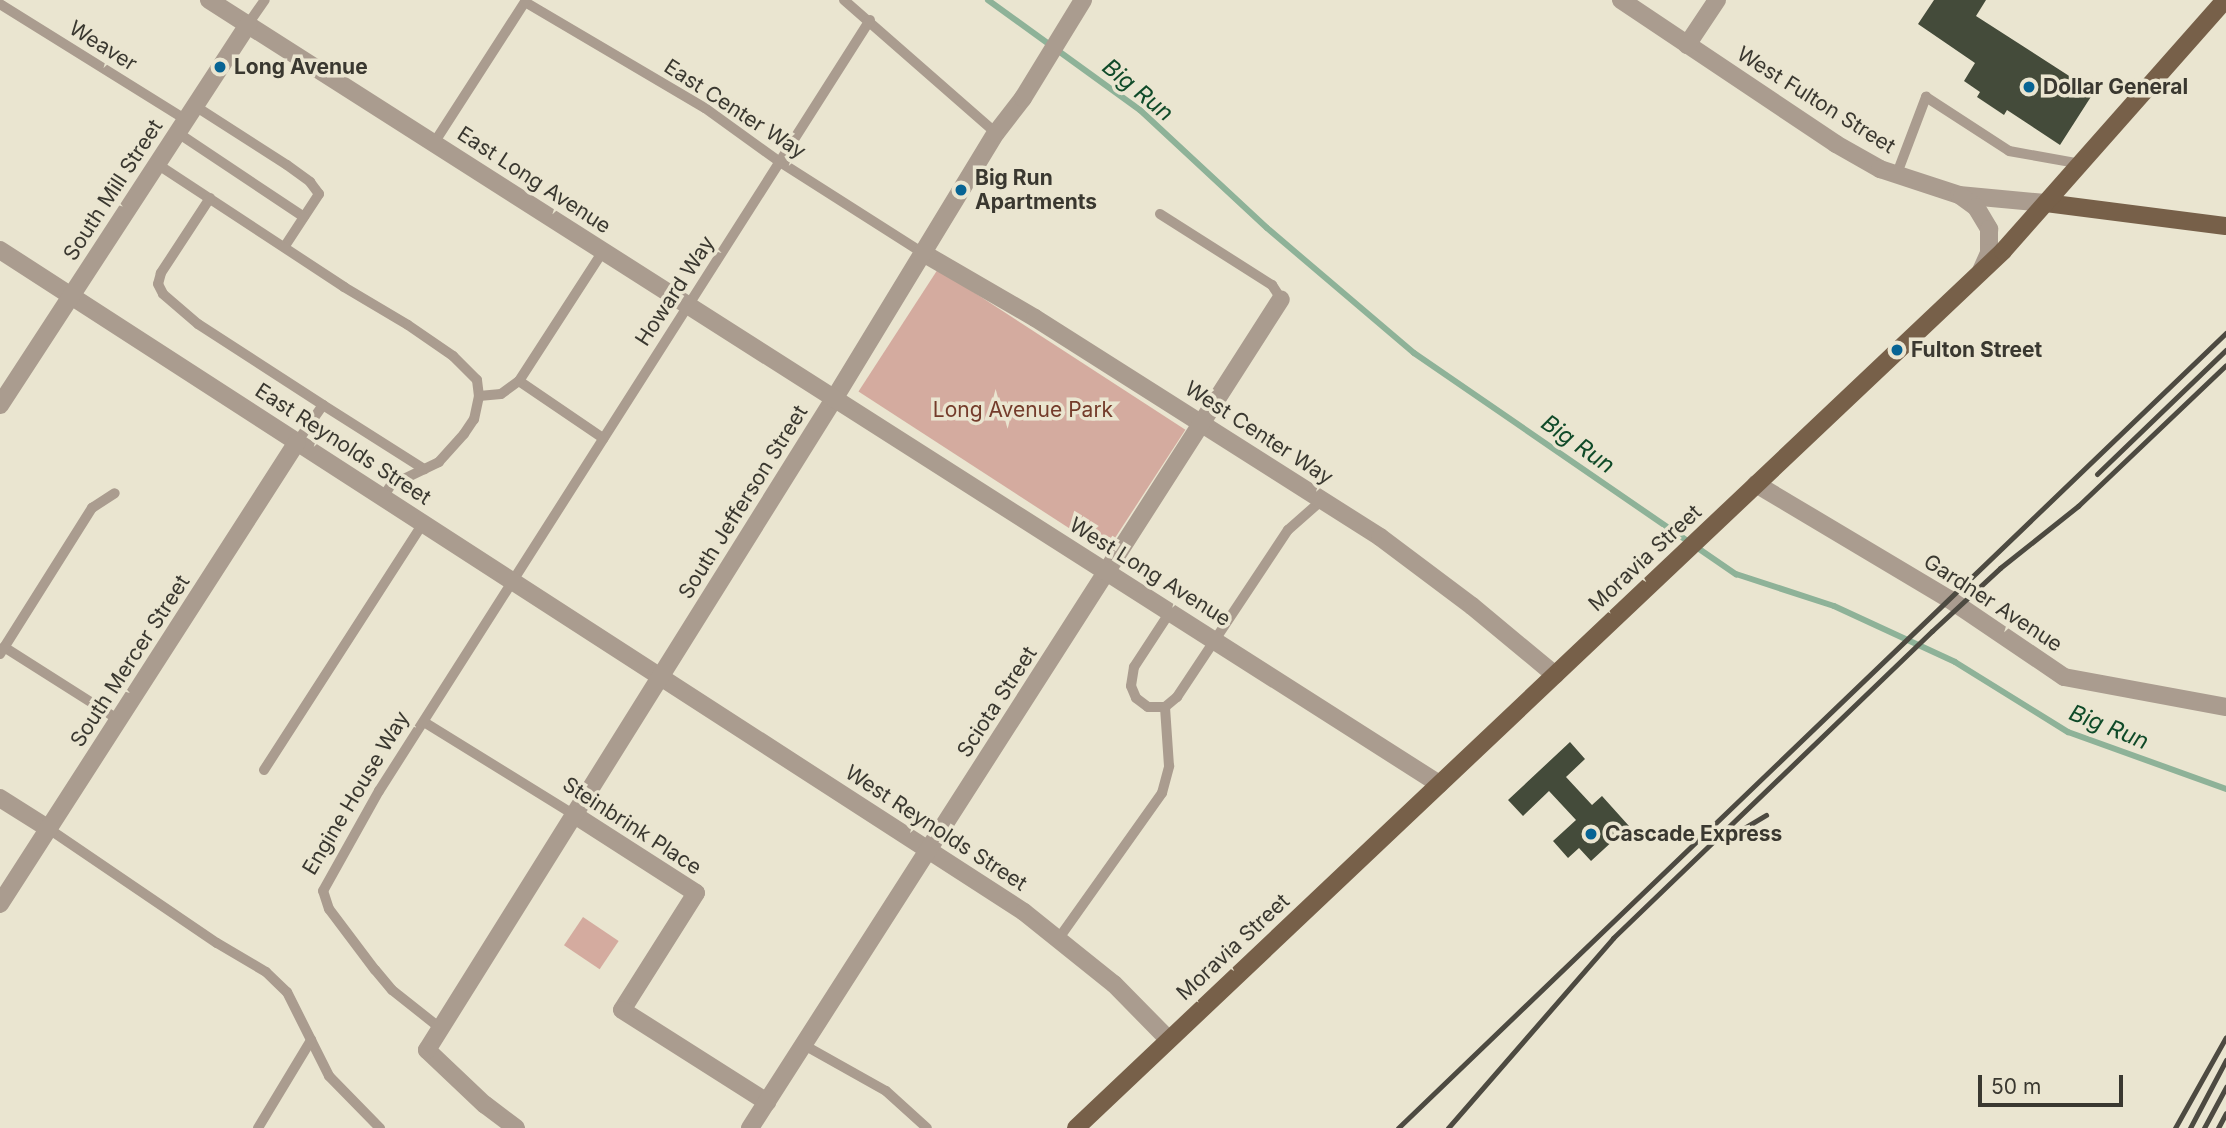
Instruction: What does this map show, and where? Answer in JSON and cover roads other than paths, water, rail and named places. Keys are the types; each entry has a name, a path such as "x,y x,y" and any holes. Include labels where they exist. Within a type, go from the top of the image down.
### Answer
{"main road":[{"name":"Moravia Street","path":"1076,1128 1981,271 2046,204 2225,0"},
{"path":"2046,204 2226,226"}],"street":[{"name":"East Long Avenue","path":"209,0 834,400"},
{"name":"South Jefferson Street","path":"440,1028 834,400 996,133 1023,98 1083,0"},
{"name":"West Fulton Street","path":"1621,0 1836,144 1896,176 1959,195 2046,204"},
{"path":"1648,19 1651,0"},
{"path":"1687,45 1717,0"},
{"name":"South Mill Street","path":"2,400 248,24"},
{"path":"1959,195 1976,207 1990,229 1989,253 1981,271"},
{"name":"East Reynolds Street","path":"0,250 660,677"},
{"name":"West Center Way","path":"923,253 1035,318 1322,500 1428,572 1555,675"},
{"name":"Sciota Street","path":"750,1128 1281,299"},
{"name":"West Long Avenue","path":"834,400 1439,784"},
{"name":"South Mercer Street","path":"0,904 297,442"},
{"name":"Gardner Avenue","path":"1756,484 1949,599 2064,677 2226,707"},
{"name":"West Reynolds Street","path":"660,677 1059,938 1114,985 1169,1040"},
{"path":"0,798 49,829"},
{"name":"Steinbrink Place","path":"573,814 696,893 622,1010 767,1102"},
{"path":"440,1028 427,1050 485,1105 516,1128"}],"lane":[{"name":"South Mill Street","path":"248,24 265,0"},
{"path":"845,0 996,133"},
{"path":"434,143 525,1"},
{"name":"East Center Way","path":"525,1 705,108 780,162 923,253"},
{"name":"Weaver","path":"0,4 186,120"},
{"name":"Howard Way","path":"514,583 603,438 690,306 870,20"},
{"path":"1896,176 1926,97 2008,150 2081,164"},
{"path":"186,120 287,164 319,194 285,246"},
{"path":"186,120 304,217"},
{"path":"157,164 453,356 477,380 479,396 474,419 464,434 439,462 391,485 383,497"},
{"path":"211,198 161,273 158,284 163,294 198,324 425,469"},
{"path":"1160,214 1272,285 1281,299"},
{"path":"479,396 501,394 519,381 603,251"},
{"path":"519,381 603,438"},
{"path":"297,442 323,405"},
{"path":"115,494 92,508 2,650 119,720"},
{"path":"1170,612 1134,667 1131,686 1136,698 1148,706 1165,707 1177,697 1288,530 1322,500"},
{"path":"264,770 423,523"},
{"name":"Engine House Way","path":"440,1028 392,990 374,970 329,909 323,891 337,861 514,583"},
{"path":"1059,938 1162,793 1169,766 1165,707"},
{"name":"Steinbrink Place","path":"424,722 573,814"},
{"path":"49,829 216,943 266,972 287,992 329,1076 380,1128"},
{"path":"258,1128 311,1040"},
{"path":"804,1045 886,1091 926,1128"}],"waterway":[{"name":"Big Run","path":"988,0 1140,110 1267,228 1414,353 1736,574 1834,606 1955,662 2068,732 2226,789"}],"railway":[{"path":"1398,1128 2226,333"},
{"path":"2097,474 2226,350"},
{"path":"1448,1128 1613,938 1932,631 2000,568 2078,506 2226,365"},
{"path":"1724,840 1766,815"},
{"path":"2175,1128 2226,1037"},
{"path":"2190,1128 2226,1060"},
{"path":"2204,1128 2226,1087"},
{"path":"2218,1128 2226,1113"}],"place":[{"name":"Long Avenue","path":"220,67"},
{"name":"Dollar General","path":"2029,87"},
{"name":"Big Run Apartments","path":"961,190"},
{"name":"Fulton Street","path":"1897,350"},
{"name":"Cascade Express","path":"1591,834"}],"park label":[{"name":"Long Avenue Park","path":"1023,410"}]}
